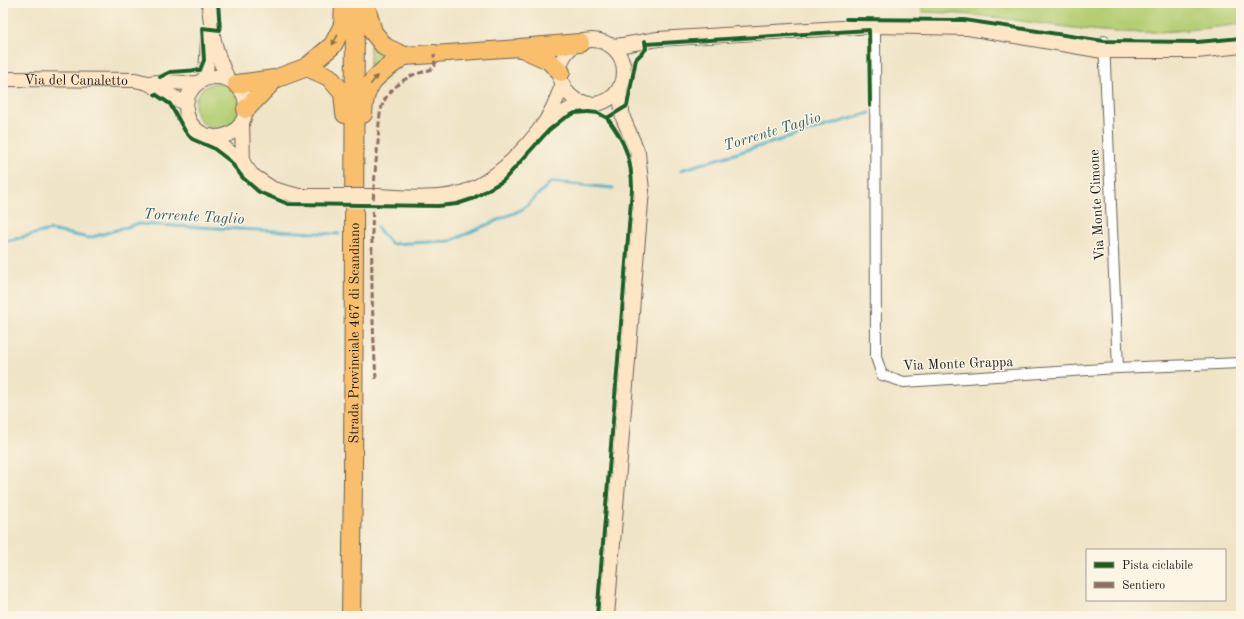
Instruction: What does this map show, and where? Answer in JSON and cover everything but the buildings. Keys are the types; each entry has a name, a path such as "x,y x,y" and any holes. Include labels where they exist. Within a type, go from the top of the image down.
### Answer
{"highway":[{"path":"232,82 275,79 307,67 333,45 343,26 344,3"},
{"name":"Strada Provinciale 467 di Scandiano","path":"351,616 355,3"},
{"path":"365,3 373,32 385,48 404,56 434,54"},
{"path":"519,48 580,42"},
{"path":"519,48 536,53 548,60 562,78"},
{"path":"354,228 363,162 364,97 375,78 404,56"},
{"path":"307,67 329,77 343,93 354,228"},
{"path":"244,116 275,79"}],"main road":[{"path":"209,3 211,33 218,58 232,82 245,98 243,163"},
{"path":"544,124 562,78 566,54 580,42 592,40 617,46 658,39 875,26 968,28 1104,46 1197,51 1241,46"},
{"path":"211,33 207,37 202,80 190,92 186,104 191,122 199,131 210,136 243,163 252,175 273,189 300,196 438,198 459,194 498,173 544,124 560,113 583,102"},
{"path":"562,78 573,97 583,102 599,103 611,98 619,88 624,72 624,62 638,42"},
{"path":"610,45 619,54 624,72"},
{"path":"434,54 519,48"},
{"path":"148,83 159,81 183,84 217,76 232,82"},
{"name":"Via del Canaletto","path":"3,79 135,80 148,83"},
{"path":"148,83 186,104"},
{"path":"607,616 642,190 638,153 623,118 619,88"},
{"path":"599,103 623,118"},
{"path":"210,136 228,134 244,116"}],"street":[{"name":"Via Monte Grappa","path":"875,26 876,357 882,375 904,382 1118,368 1241,363"},
{"name":"Via Monte Cimone","path":"1104,46 1118,368"}],"green space":[{"path":"922,3 1241,3 1241,24 1189,30 1154,32 1101,31 989,17 922,12"},
{"path":"370,44 374,49 388,58 370,70"},
{"path":"218,83 231,87 237,93 241,106 237,119 231,125 218,129 205,125 199,119 195,106 199,93 205,87"}],"waterway":[{"name":"Torrente Taglio","path":"681,170 870,113"},
{"name":"Torrente Taglio","path":"377,227 391,244 450,241 523,209 551,182 613,188"},
{"name":"Torrente Taglio","path":"3,242 50,230 89,238 137,224 339,234"}],"marked path":[{"path":"376,379 372,290 372,231 380,116 384,101 397,86 409,77 427,71 435,66 434,54"}],"cycle path":[{"path":"160,77 170,72 200,70 204,60 202,28 220,30 218,3"},
{"path":"846,19 964,20 1104,41 1197,42 1241,38"},
{"path":"646,44 869,30 870,106"},
{"path":"155,94 170,104 185,131 192,139 213,148 230,161 243,178 259,192 288,204 438,206 457,204 472,199 503,181 549,130 563,119 575,113 589,112 598,113 607,118 627,106 636,59 646,49 645,41"},
{"path":"597,616 632,189 631,169 626,151 623,143 607,118"}]}
